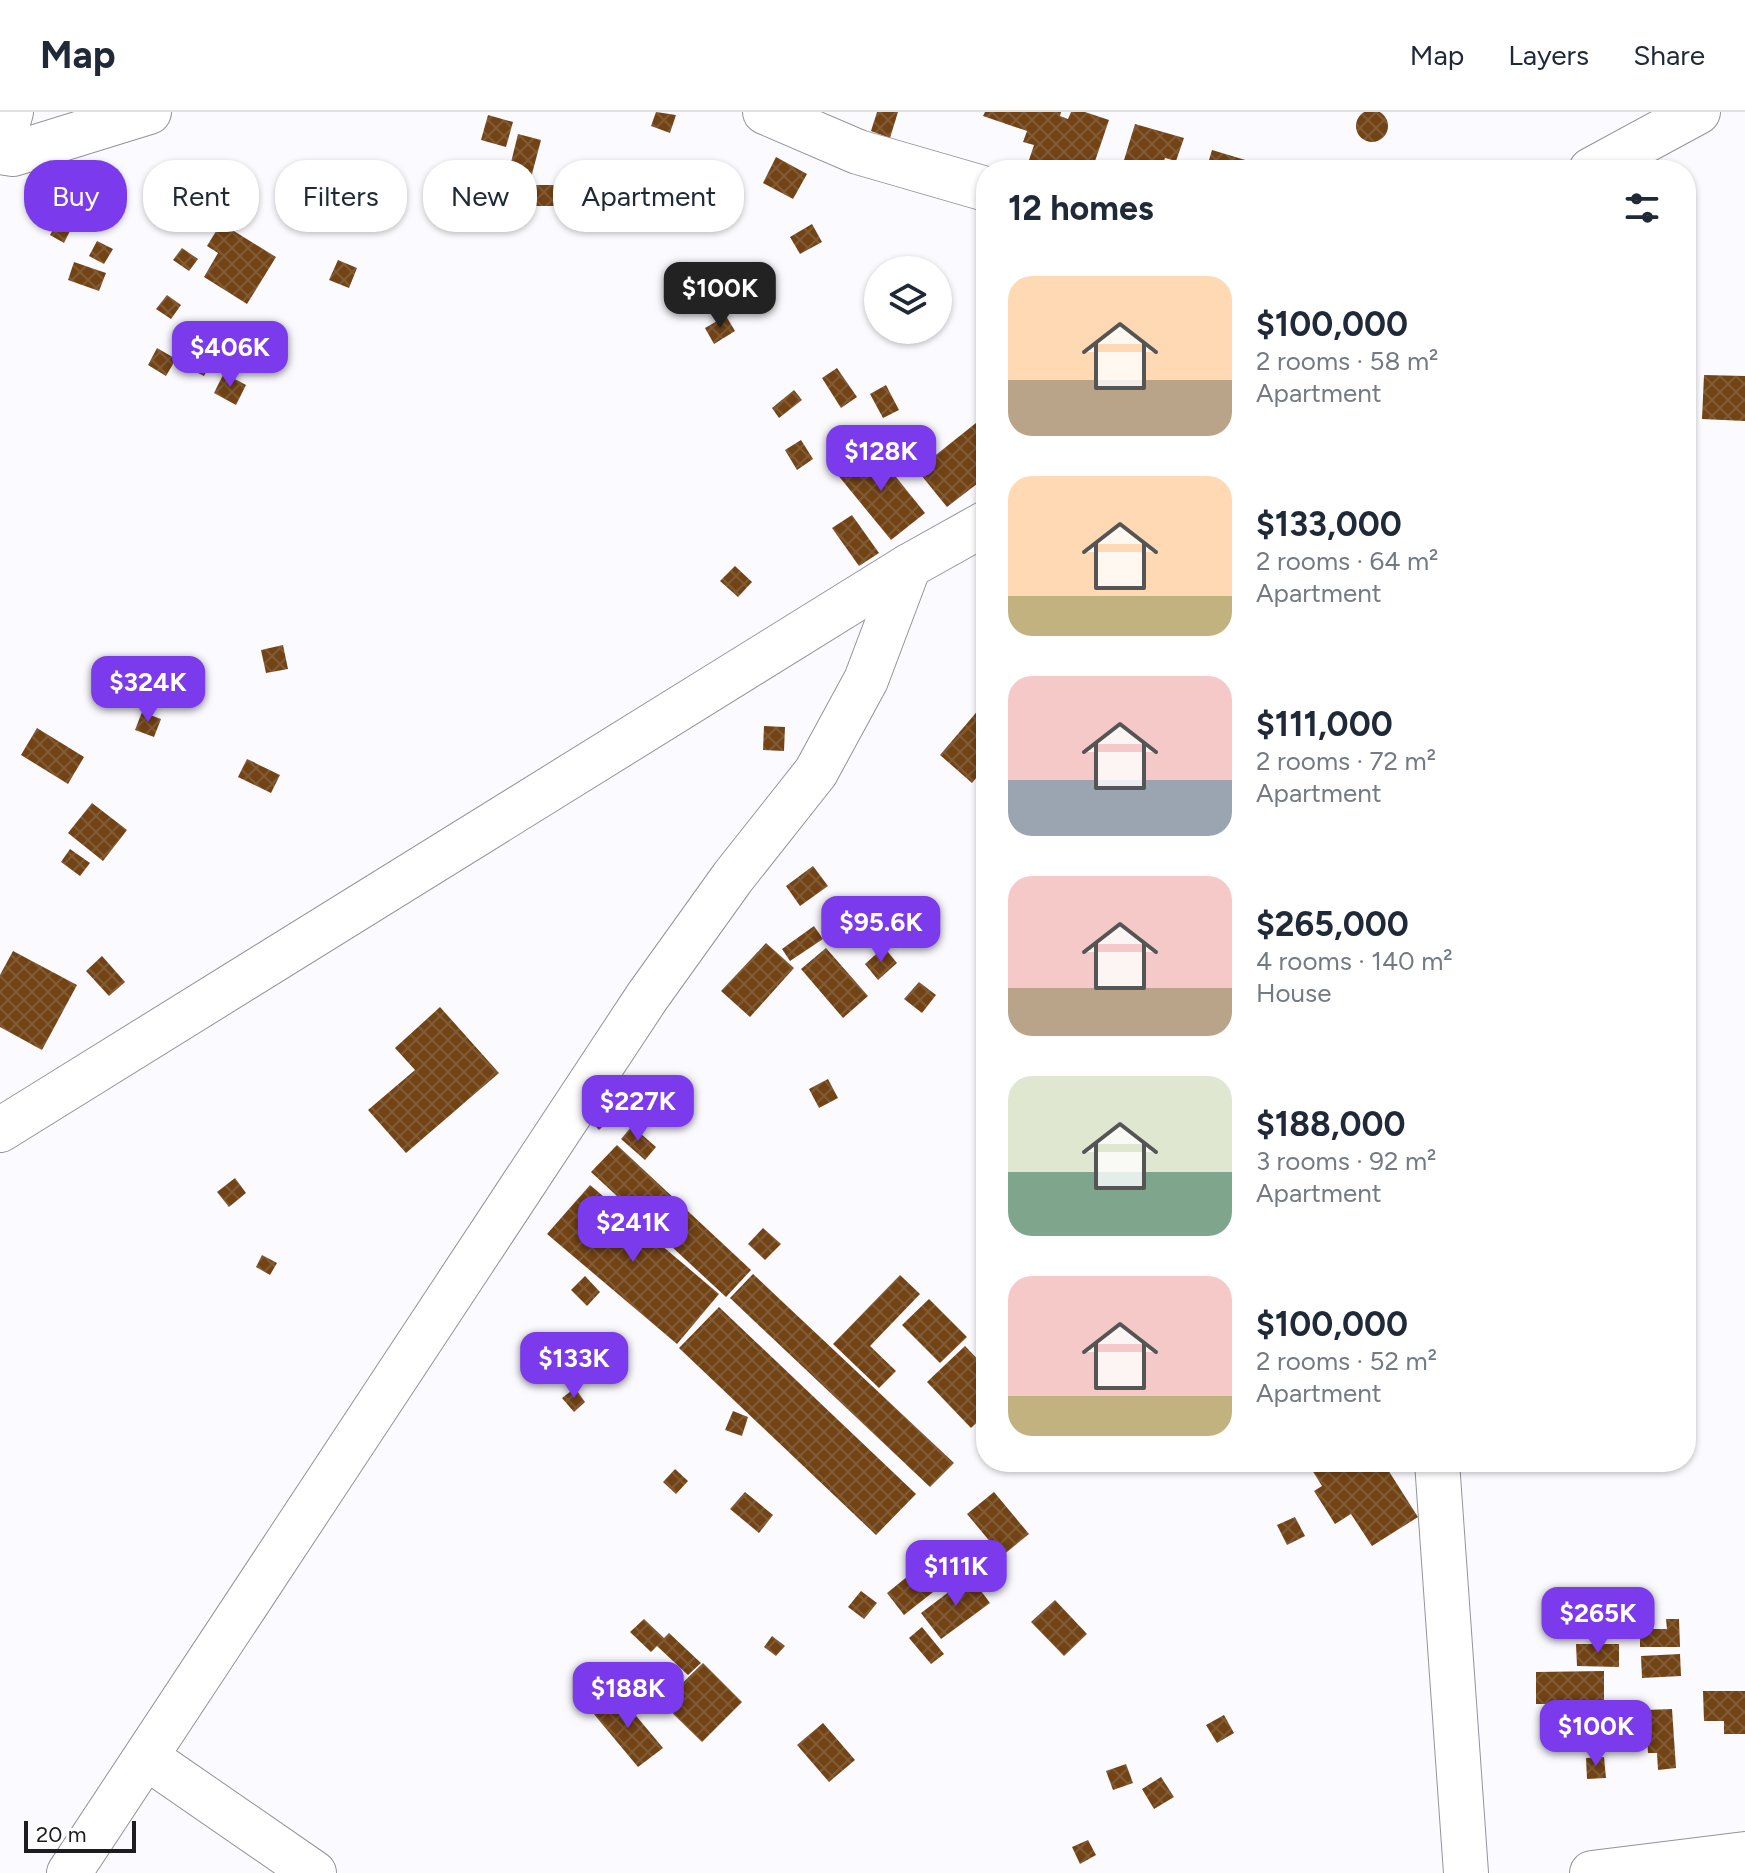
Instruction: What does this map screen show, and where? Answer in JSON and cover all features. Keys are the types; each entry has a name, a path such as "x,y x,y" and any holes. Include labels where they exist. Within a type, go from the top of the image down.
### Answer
{"street":[{"path":"11,112 5,132 6,153 13,154 149,112"},
{"path":"765,112 858,152 976,186"},
{"path":"1609,160 1698,112"},
{"path":"0,1130 909,566 976,529"},
{"path":"69,1873 647,997 733,877 816,772 866,680 909,566"},
{"path":"1438,1472 1466,1873"},
{"path":"146,1757 314,1873"},
{"path":"1592,1873 1745,1854"}],"building":[{"path":"1372,110 1383,115 1388,126 1383,137 1372,142 1361,137 1356,126 1361,115"},
{"path":"656,112 676,115 670,133 651,126"},
{"path":"877,112 898,112 890,138 871,131"},
{"path":"985,112 1061,112 1060,116 1068,119 1071,112 1085,112 1109,120 1095,160 1029,160 1034,145 1023,142 1027,131 983,116"},
{"path":"488,115 513,122 506,147 481,140"},
{"path":"1135,124 1184,138 1176,160 1124,160"},
{"path":"518,134 541,140 536,160 512,160"},
{"path":"1212,150 1245,160 1209,160"},
{"path":"776,157 807,174 793,199 763,183"},
{"path":"537,185 553,185 553,206 537,206"},
{"path":"812,224 822,242 800,254 790,237"},
{"path":"52,232 70,232 64,243 50,235"},
{"path":"216,232 236,232 276,257 247,304 204,277 218,253 207,246"},
{"path":"97,241 113,249 104,264 89,256"},
{"path":"182,248 198,259 189,271 173,260"},
{"path":"338,260 357,268 349,288 329,280"},
{"path":"74,262 106,273 99,291 68,280"},
{"path":"167,295 181,305 171,319 156,309"},
{"path":"726,316 735,331 714,344 705,328"},
{"path":"198,324 224,337 204,376 178,363"},
{"path":"157,348 176,359 166,376 148,365"},
{"path":"837,368 857,397 841,408 822,378"},
{"path":"224,373 246,385 236,405 214,393"},
{"path":"1704,375 1745,376 1745,421 1702,419"},
{"path":"886,385 899,410 883,418 870,394"},
{"path":"794,390 802,400 779,418 772,408"},
{"path":"976,423 976,485 947,507 917,470"},
{"path":"849,426 864,446 849,458 834,438"},
{"path":"801,440 813,459 797,470 785,450"},
{"path":"871,446 925,513 891,540 837,474"},
{"path":"852,515 879,553 859,566 832,528"},
{"path":"735,566 752,582 738,597 720,581"},
{"path":"283,645 288,669 266,673 261,650"},
{"path":"142,712 161,719 154,737 135,730"},
{"path":"976,713 976,778 972,783 940,755"},
{"path":"764,726 785,727 784,751 763,750"},
{"path":"37,728 84,757 68,784 21,755"},
{"path":"247,759 280,775 271,793 238,777"},
{"path":"92,803 127,830 103,861 68,833"},
{"path":"70,849 90,863 80,876 61,862"},
{"path":"813,866 828,886 800,906 786,886"},
{"path":"866,906 891,937 875,950 849,919"},
{"path":"814,926 823,939 790,961 782,949"},
{"path":"766,943 794,968 750,1017 721,991"},
{"path":"884,947 897,963 878,980 865,964"},
{"path":"826,948 868,996 843,1018 801,969"},
{"path":"13,951 77,985 42,1050 0,1027 0,975"},
{"path":"102,956 125,982 109,996 86,971"},
{"path":"919,982 936,995 922,1013 904,999"},
{"path":"440,1007 499,1073 406,1153 368,1110 415,1070 395,1048"},
{"path":"828,1079 838,1098 819,1108 809,1089"},
{"path":"595,1092 616,1114 599,1130 578,1108"},
{"path":"632,1126 656,1147 645,1160 621,1139"},
{"path":"617,1145 751,1270 726,1297 591,1172"},
{"path":"235,1178 246,1193 229,1207 217,1192"},
{"path":"590,1185 719,1294 677,1344 547,1234"},
{"path":"763,1228 781,1244 765,1260 748,1244"},
{"path":"262,1255 277,1263 270,1275 256,1267"},
{"path":"753,1274 954,1463 930,1487 730,1298"},
{"path":"900,1275 920,1294 870,1346 896,1371 879,1388 833,1344"},
{"path":"585,1276 600,1292 587,1306 571,1290"},
{"path":"929,1299 967,1337 940,1363 902,1325"},
{"path":"719,1307 916,1494 876,1535 679,1348"},
{"path":"560,1342 585,1370 568,1385 543,1356"},
{"path":"965,1346 976,1358 976,1423 971,1428 927,1382"},
{"path":"575,1388 585,1402 574,1412 562,1398"},
{"path":"733,1411 748,1417 742,1436 725,1430"},
{"path":"675,1469 688,1481 676,1494 663,1482"},
{"path":"1313,1472 1389,1472 1418,1517 1372,1546 1351,1514 1335,1524 1314,1491 1322,1486"},
{"path":"745,1492 773,1515 759,1533 730,1509"},
{"path":"994,1492 1029,1534 1002,1556 967,1514"},
{"path":"1295,1517 1305,1536 1287,1545 1277,1525"},
{"path":"929,1559 947,1581 904,1615 887,1593"},
{"path":"970,1576 990,1603 941,1639 921,1613"},
{"path":"861,1591 877,1603 864,1619 848,1607"},
{"path":"1055,1600 1087,1634 1064,1656 1031,1622"},
{"path":"644,1619 664,1638 669,1633 701,1663 688,1675 657,1646 651,1652 630,1632"},
{"path":"1666,1619 1679,1619 1680,1647 1640,1647 1640,1629 1667,1629"},
{"path":"922,1627 944,1654 931,1664 909,1638"},
{"path":"772,1636 785,1646 776,1656 764,1647"},
{"path":"1576,1644 1619,1644 1619,1667 1577,1666"},
{"path":"1680,1654 1681,1676 1642,1678 1641,1656"},
{"path":"703,1663 742,1702 702,1742 662,1703"},
{"path":"1604,1671 1604,1704 1536,1704 1536,1672"},
{"path":"1703,1691 1745,1691 1745,1734 1724,1734 1724,1721 1704,1721"},
{"path":"617,1693 663,1748 638,1767 593,1713"},
{"path":"1599,1707 1619,1708 1618,1725 1599,1725"},
{"path":"1672,1709 1676,1768 1658,1770 1657,1753 1648,1753 1645,1710"},
{"path":"1224,1715 1234,1733 1217,1743 1206,1725"},
{"path":"823,1723 855,1760 829,1782 797,1745"},
{"path":"1604,1757 1606,1778 1587,1779 1586,1758"},
{"path":"1126,1764 1133,1783 1113,1790 1106,1771"},
{"path":"1161,1777 1174,1797 1154,1809 1142,1789"},
{"path":"1088,1840 1096,1855 1080,1864 1072,1847"}]}
